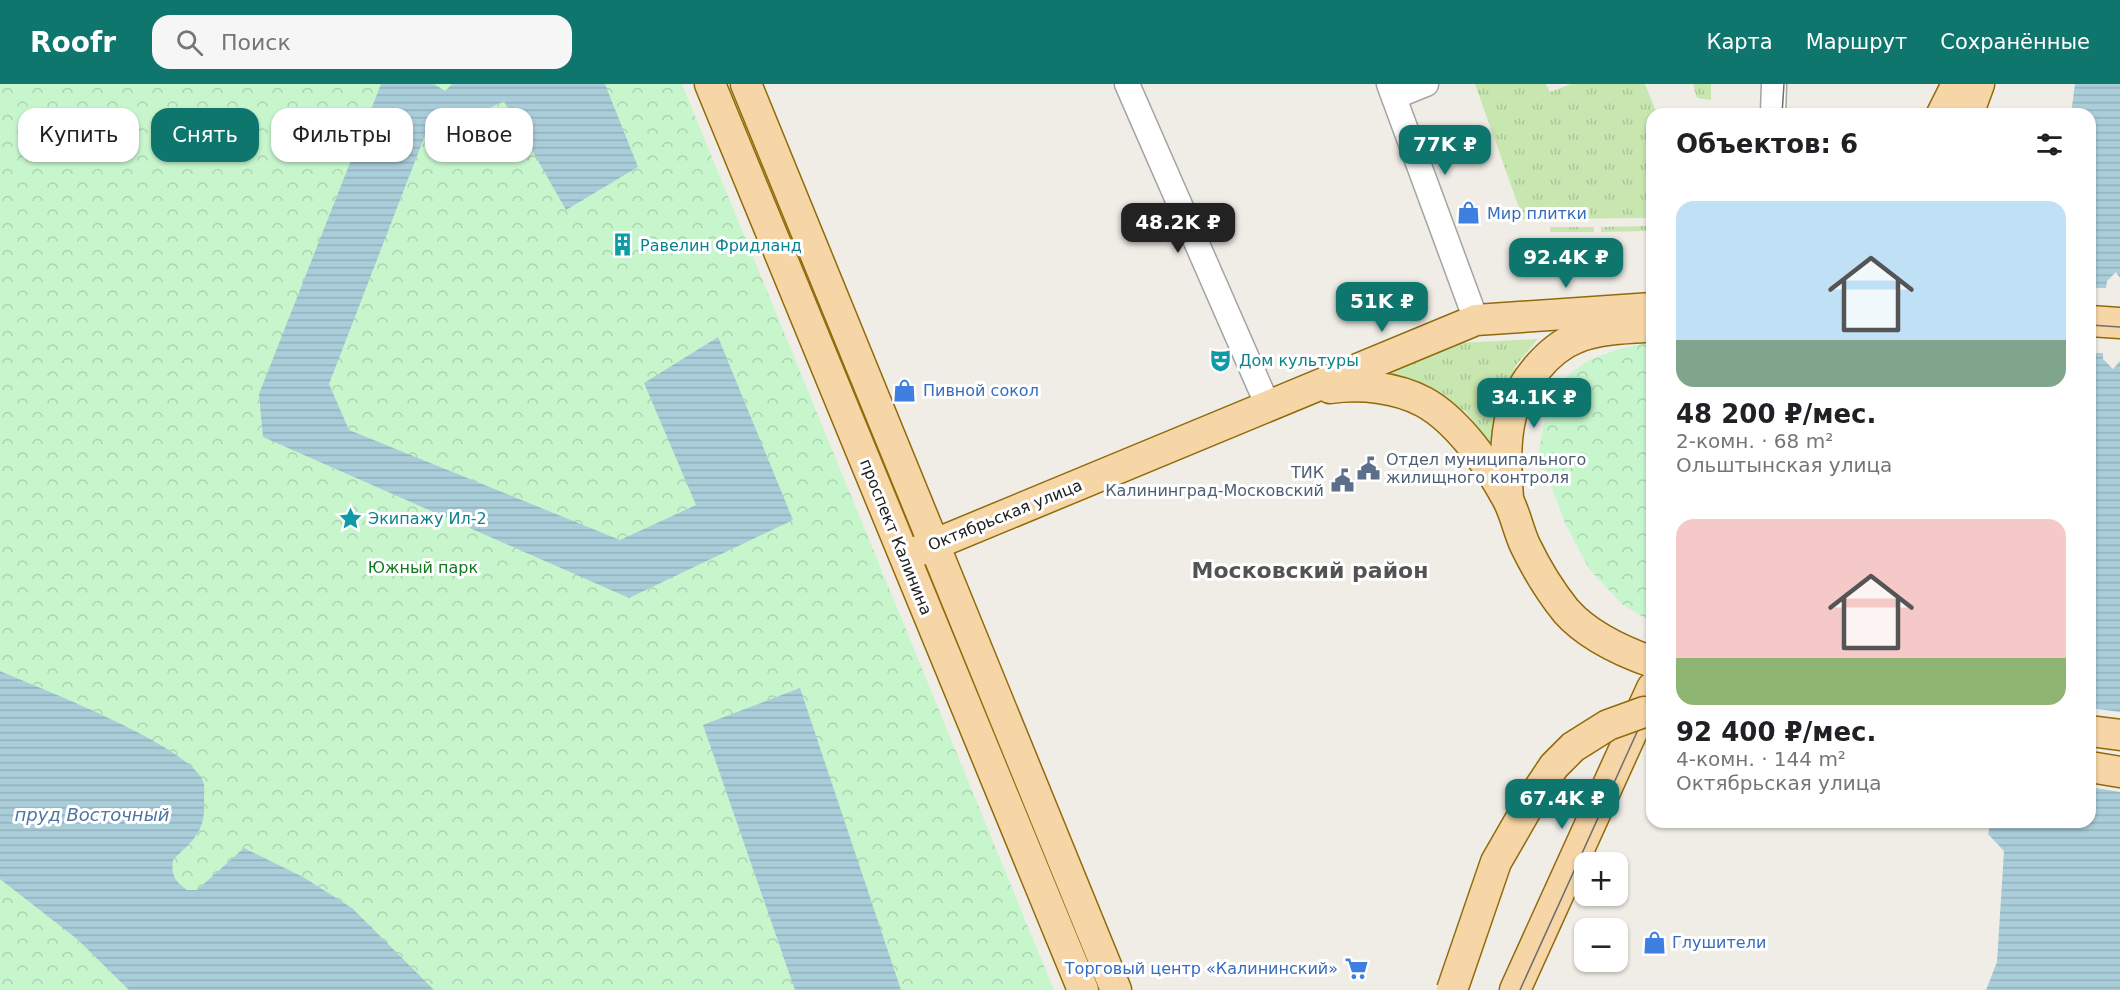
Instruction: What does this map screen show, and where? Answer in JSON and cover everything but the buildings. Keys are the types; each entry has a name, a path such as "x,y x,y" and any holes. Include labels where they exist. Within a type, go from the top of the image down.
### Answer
{"main road":[{"name":"проспект Калинина","path":"710,84 1083,990"},
{"name":"проспект Калинина","path":"746,84 1116,990"},
{"path":"1945,108 1957,84"},
{"path":"1970,108 1979,84"},
{"name":"Октябрьская улица","path":"905,556 1476,320 1646,308"},
{"path":"2096,321 2120,323"},
{"path":"1508,499 1505,464 1513,411 1532,375 1549,354 1577,337 1621,328 1646,327"},
{"path":"2096,337 2120,338"},
{"path":"1307,390 1345,386 1392,391 1424,402 1450,422 1475,450 1508,499 1525,544 1546,583 1568,612 1594,635 1646,660"},
{"path":"1452,990 1496,862 1533,796 1554,766 1573,747 1608,725 1646,711"},
{"path":"1515,990 1646,717"},
{"path":"1591,852 1646,719"},
{"path":"2096,732 2120,735"},
{"path":"2096,768 2120,772"},
{"path":"1529,990 1574,892"}],"street":[{"path":"1126,84 1268,406"},
{"path":"1426,84 1391,90 1476,320"},
{"path":"1773,108 1774,84"}],"green space":[{"name":"Южный парк","path":"0,84 682,84 1054,990 0,990"},
{"path":"1475,84 1546,84 1550,92 1571,84 1645,84 1655,108 1646,108 1646,218 1523,219"},
{"path":"1693,84 1711,84 1711,100 1697,98"},
{"path":"1646,226 1646,231 1601,232 1601,227"},
{"path":"1550,227 1594,227 1594,232 1550,232"},
{"path":"1538,339 1516,365 1499,403 1493,447 1466,412 1415,382 1377,374 1458,343"},
{"path":"1646,343 1646,619 1622,604 1589,569 1565,523 1539,453 1546,410 1567,376 1589,360 1619,349"}],"water":[{"path":"381,84 434,84 445,91 452,84 605,84 638,167 566,210 533,152 533,108 508,108 504,101 490,108 425,108 425,135 329,384 349,430 620,540 696,505 644,383 718,337 793,520 629,598 263,437 259,394 350,162 413,162 413,108 372,108"},
{"path":"2075,84 2120,84 2120,990 1986,990 1997,962 2004,851 1988,834 1990,828 2096,828 2096,108 2072,108"},
{"name":"пруд Восточный","path":"0,671 142,735 192,767 204,783 203,820 197,834 173,860 175,878 187,890 197,890 244,848 303,877 352,908 434,990 129,990 77,939 0,879"},
{"path":"800,688 901,990 795,990 703,725"}],"pier":[{"path":"2116,272 2120,278 2120,361 2113,369 2103,359 2103,353 2096,353 2096,288 2106,288 2107,281"},
{"path":"2096,709 2120,712 2120,792 2096,788"}],"tram line":[{"path":"1782,108 1784,84"},
{"path":"2096,325 2120,327"},
{"path":"1520,990 1646,712"}],"place":[{"name":"Мир плитки","path":"1469,213"},
{"name":"Равелин Фридланд","path":"622,245"},
{"name":"Дом культуры","path":"1221,360"},
{"name":"Пивной сокол","path":"905,390"},
{"name":"Отдел муниципального жилищного контроля","path":"1368,468"},
{"name":"ТИК Калининград-Московский","path":"1342,481"},
{"name":"Экипажу Ил-2","path":"350,518"},
{"name":"Глушители","path":"1654,942"},
{"name":"Торговый центр «Калининский»","path":"1356,968"}],"district":[{"name":"Московский район","path":"1310,570"}]}
